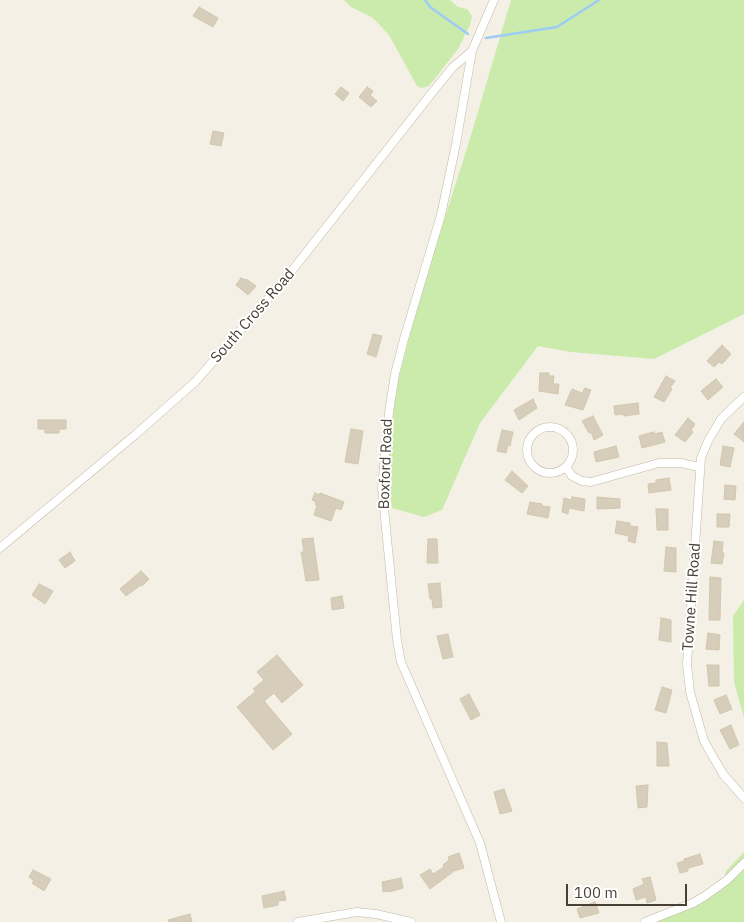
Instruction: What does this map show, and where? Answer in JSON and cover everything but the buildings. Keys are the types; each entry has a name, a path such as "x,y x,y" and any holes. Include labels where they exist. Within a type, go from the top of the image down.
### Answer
{"street":[{"name":"Boxford Road","path":"494,0 472,51 456,144 440,215 395,374 389,412 382,488 396,631 401,662 480,843 501,922"},
{"name":"South Cross Road","path":"0,548 142,430 195,382 287,277 430,94 453,67 472,51"},
{"name":"Towne Hill Road","path":"744,397 725,414 714,430 704,449 699,466 694,587 687,664 690,692 704,741 723,774 744,798"},
{"path":"552,427 568,435 574,452 566,468 558,472 549,473 533,465 528,457 527,448 536,432 543,428 552,427"},
{"path":"566,468 572,476 582,481 591,482 660,463 681,463 699,466"},
{"path":"645,922 693,903 705,896 727,880 744,863"},
{"path":"298,922 357,912 411,922"}],"green space":[{"path":"344,0 450,0 458,7 467,9 472,16 470,25 458,49 429,86 422,88 417,86 389,35 373,18 351,7"},
{"path":"511,0 744,0 744,314 654,359 571,352 538,346 480,423 442,510 424,517 392,508 386,464 398,382 418,302 469,142"},
{"path":"744,600 744,718 734,682 733,616"},
{"path":"744,852 744,922 652,922 722,890 726,871"}],"waterway":[{"path":"425,0 430,7 468,34"},
{"path":"486,38 557,27 599,0"}]}
